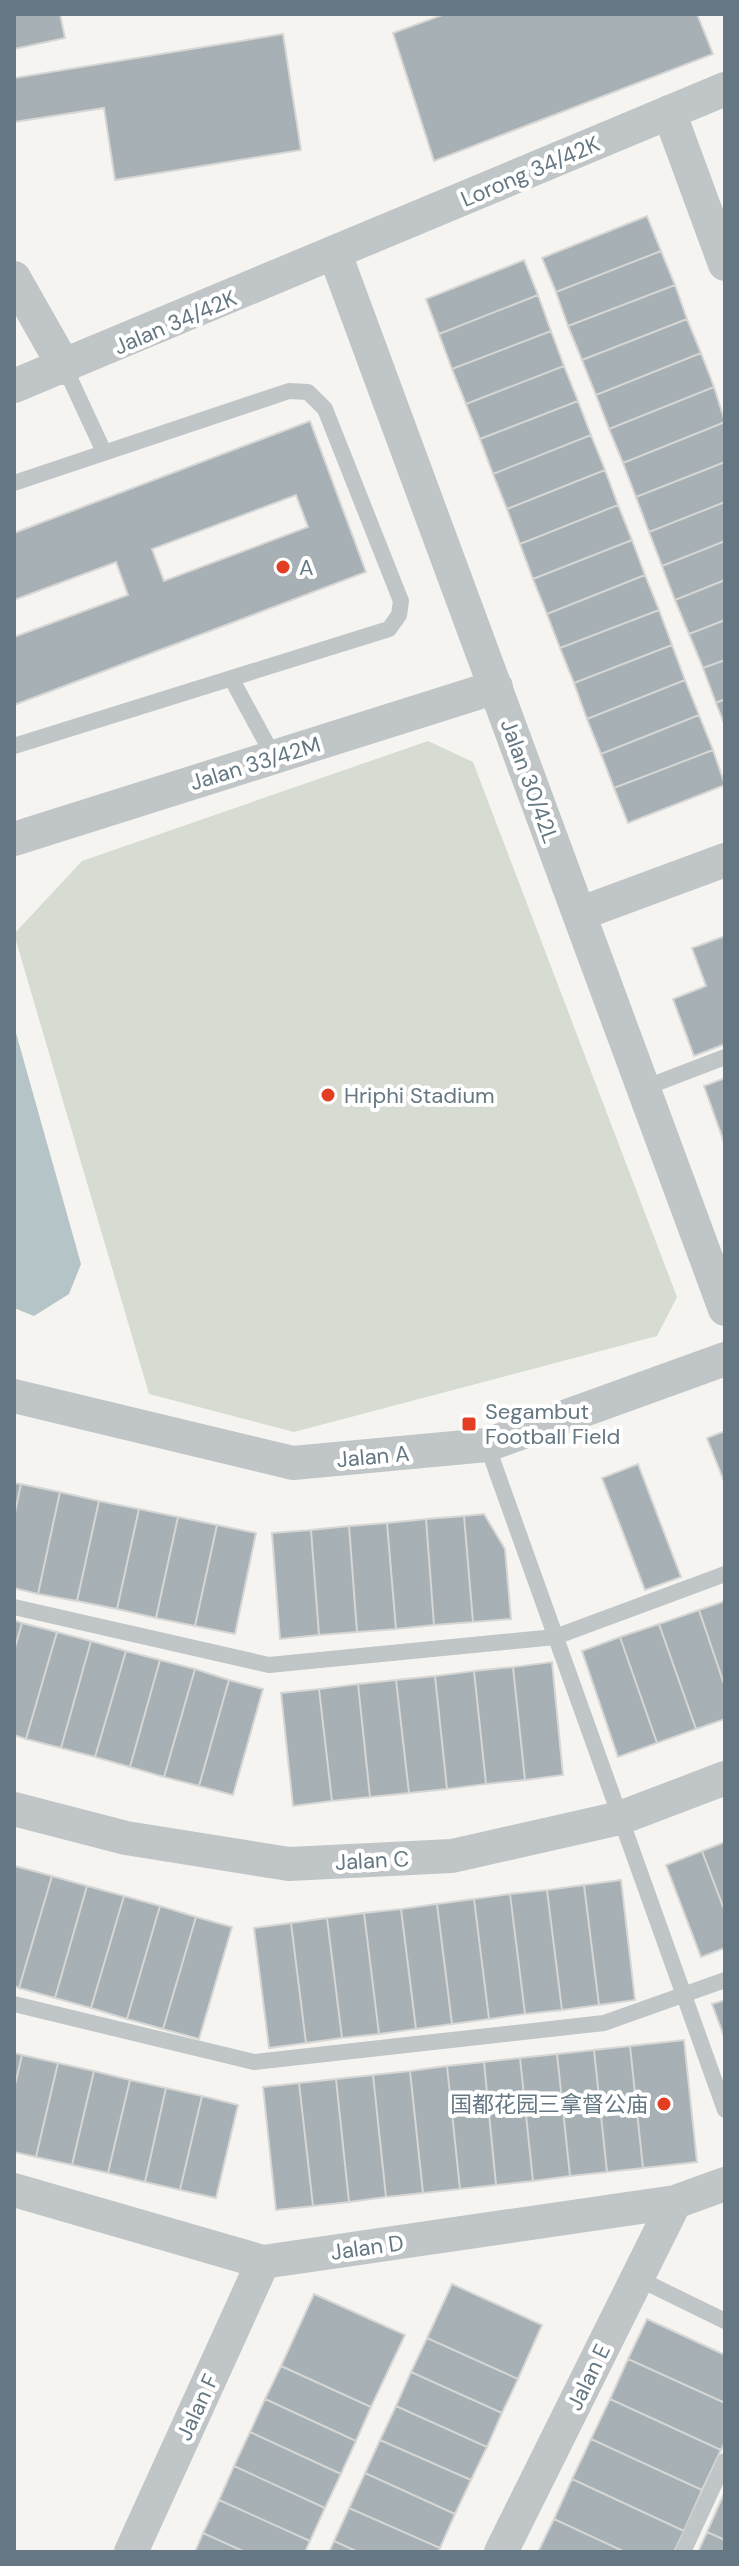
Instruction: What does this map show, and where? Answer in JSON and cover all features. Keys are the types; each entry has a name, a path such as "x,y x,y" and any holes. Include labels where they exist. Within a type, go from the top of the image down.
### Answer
{"street":[{"name":"Lorong 34/42K","path":"335,254 725,89"},
{"path":"669,112 725,264"},
{"name":"Jalan 34/42K","path":"14,386 65,368 335,254"},
{"name":"Jalan 30/42L","path":"335,254 644,1088 717,1262 725,1309"},
{"path":"14,278 65,368"},
{"name":"Jalan 33/42M","path":"14,839 496,687"},
{"path":"579,914 725,860"},
{"name":"Jalan A","path":"14,1396 293,1463 487,1445 725,1359"},
{"name":"Jalan C","path":"14,1809 126,1838 289,1864 452,1856 620,1818 725,1778"},
{"name":"Jalan D","path":"14,2190 263,2262 675,2202 725,2184"},
{"name":"Jalan E","path":"501,2552 675,2202"},
{"name":"Jalan F","path":"131,2552 263,2262"}],"lane":[{"path":"65,368 104,452"},
{"path":"14,483 289,391 308,392 325,409 401,601 399,615 389,629 14,746"},
{"path":"231,678 274,757"},
{"path":"644,1088 725,1057"},
{"path":"487,1445 725,2110"},
{"path":"14,1607 269,1665 555,1637 725,1574"},
{"path":"14,2004 254,2062 604,2023 725,1980"},
{"path":"637,2278 725,2321"},
{"path":"683,2552 725,2461"}],"shaded area":[{"name":"Hriphi Stadium","path":"428,741 473,762 677,1297 657,1336 294,1432 149,1394 14,934 82,861"},
{"path":"14,1026 81,1264 69,1294 34,1316 14,1308"}],"building":[{"path":"14,14 60,14 65,38 14,49"},
{"path":"445,14 697,14 713,54 434,161 393,33"},
{"path":"283,34 301,150 115,180 104,108 14,122 14,78"},
{"path":"647,216 661,251 556,292 542,258"},
{"path":"661,251 675,285 568,326 556,292"},
{"path":"524,260 538,295 439,334 426,299"},
{"path":"675,285 687,319 582,360 568,326"},
{"path":"538,295 551,331 452,369 439,334"},
{"path":"687,319 701,353 596,395 582,360"},
{"path":"551,331 564,366 466,404 452,369"},
{"path":"701,353 714,387 609,429 596,395"},
{"path":"564,366 578,401 480,439 466,404"},
{"path":"714,387 725,422 623,463 609,429"},
{"path":"578,401 591,435 493,474 480,439"},
{"name":"A","path":"310,421 366,572 14,705 14,637 128,595 116,562 14,600 14,533","holes":["296,495 308,527 164,581 152,549"]},
{"path":"725,422 725,462 636,497 623,463"},
{"path":"591,435 605,470 507,509 493,474"},
{"path":"725,462 725,502 649,532 636,497"},
{"path":"605,470 618,505 520,544 507,509"},
{"path":"725,502 725,541 662,566 649,532"},
{"path":"618,505 632,540 533,579 520,544"},
{"path":"632,540 645,575 547,614 533,579"},
{"path":"725,541 725,580 675,600 662,566"},
{"path":"645,575 659,610 560,648 547,614"},
{"path":"725,580 725,620 689,634 675,600"},
{"path":"659,610 672,645 574,683 560,648"},
{"path":"725,620 725,660 703,668 689,634"},
{"path":"672,645 685,680 587,719 574,683"},
{"path":"725,660 725,699 716,703 703,668"},
{"path":"685,680 699,715 601,754 587,719"},
{"path":"725,699 725,726 716,703"},
{"path":"699,715 713,750 614,788 601,754"},
{"path":"713,750 725,785 628,823 614,788"},
{"path":"725,936 725,1044 694,1056 673,999 706,986 692,948"},
{"path":"725,1078 725,1145 704,1086"},
{"path":"725,1431 725,1484 707,1438"},
{"path":"638,1464 681,1577 645,1590 602,1478"},
{"path":"14,1483 21,1484 14,1517"},
{"path":"21,1484 60,1492 38,1594 14,1588 14,1517"},
{"path":"60,1492 99,1501 77,1601 38,1594"},
{"path":"99,1501 139,1509 117,1609 77,1601"},
{"path":"139,1509 178,1517 156,1618 117,1609"},
{"path":"484,1514 505,1549 511,1619 473,1622 464,1516"},
{"path":"464,1516 473,1622 434,1625 426,1519"},
{"path":"178,1517 217,1525 195,1626 156,1618"},
{"path":"426,1519 434,1625 396,1629 387,1523"},
{"path":"387,1523 396,1629 357,1632 349,1526"},
{"path":"217,1525 256,1533 235,1634 195,1626"},
{"path":"349,1526 357,1632 319,1635 311,1530"},
{"path":"311,1530 319,1635 280,1639 272,1533"},
{"path":"725,1601 725,1687 699,1610"},
{"path":"699,1610 725,1687 725,1719 696,1729 659,1624"},
{"path":"14,1620 22,1623 14,1651"},
{"path":"22,1623 57,1632 26,1739 14,1735 14,1651"},
{"path":"659,1624 696,1729 657,1743 620,1637"},
{"path":"57,1632 91,1641 61,1748 26,1739"},
{"path":"620,1637 657,1743 618,1757 582,1651"},
{"path":"91,1641 126,1651 95,1757 61,1748"},
{"path":"126,1651 160,1660 130,1767 95,1757"},
{"path":"160,1660 195,1669 164,1777 130,1767"},
{"path":"552,1662 563,1775 525,1780 513,1667"},
{"path":"513,1667 525,1780 486,1784 474,1671"},
{"path":"195,1669 229,1680 199,1786 164,1777"},
{"path":"474,1671 486,1784 447,1789 435,1676"},
{"path":"435,1676 447,1789 409,1793 396,1680"},
{"path":"229,1680 263,1689 233,1795 199,1786"},
{"path":"396,1680 409,1793 370,1797 358,1684"},
{"path":"358,1684 370,1797 332,1801 319,1689"},
{"path":"319,1689 332,1801 293,1806 281,1693"},
{"path":"725,1842 725,1912 702,1851"},
{"path":"702,1851 725,1912 725,1948 701,1957 666,1865"},
{"path":"15,1866 52,1876 19,1988 14,1986"},
{"path":"52,1876 87,1886 55,1998 19,1988"},
{"path":"621,1880 635,2000 599,2005 584,1885"},
{"path":"584,1885 599,2005 562,2010 547,1890"},
{"path":"87,1886 124,1896 91,2008 55,1998"},
{"path":"547,1890 562,2010 525,2014 510,1894"},
{"path":"510,1894 525,2014 489,2019 474,1899"},
{"path":"124,1896 160,1906 127,2019 91,2008"},
{"path":"474,1899 489,2019 452,2024 437,1904"},
{"path":"437,1904 452,2024 416,2029 401,1909"},
{"path":"160,1906 196,1917 163,2029 127,2019"},
{"path":"401,1909 416,2029 379,2034 364,1913"},
{"path":"364,1913 379,2034 342,2038 327,1918"},
{"path":"196,1917 232,1927 199,2039 163,2029"},
{"path":"327,1918 342,2038 306,2043 291,1923"},
{"path":"291,1923 306,2043 269,2048 254,1928"},
{"path":"725,2000 725,2039 712,2004"},
{"name":"国都花园三拿督公庙","path":"684,2040 697,2162 643,2168 630,2046"},
{"path":"630,2046 643,2168 607,2172 594,2050"},
{"path":"594,2050 607,2172 570,2176 557,2054"},
{"path":"14,2053 22,2055 14,2089"},
{"path":"557,2054 570,2176 533,2181 520,2058"},
{"path":"22,2055 58,2063 36,2157 14,2152 14,2089"},
{"path":"520,2058 533,2181 496,2185 484,2062"},
{"path":"484,2062 496,2185 460,2189 447,2066"},
{"path":"58,2063 94,2071 72,2165 36,2157"},
{"path":"447,2066 460,2189 423,2193 410,2071"},
{"path":"94,2071 130,2080 108,2173 72,2165"},
{"path":"410,2071 423,2193 386,2197 373,2075"},
{"path":"373,2075 386,2197 349,2202 336,2079"},
{"path":"336,2079 349,2202 313,2206 299,2083"},
{"path":"130,2080 166,2088 145,2182 108,2173"},
{"path":"299,2083 313,2206 276,2210 263,2087"},
{"path":"166,2088 202,2096 180,2190 145,2182"},
{"path":"202,2096 238,2105 216,2198 180,2190"},
{"path":"452,2284 542,2325 518,2379 427,2338"},
{"path":"314,2294 405,2335 371,2407 281,2366"},
{"path":"647,2319 725,2355 725,2403 628,2359"},
{"path":"427,2338 518,2379 502,2413 411,2372"},
{"path":"628,2359 725,2403 725,2442 721,2450 610,2399"},
{"path":"281,2366 371,2407 356,2441 265,2399"},
{"path":"411,2372 502,2413 487,2447 396,2406"},
{"path":"265,2399 356,2441 341,2474 250,2432"},
{"path":"610,2399 721,2450 702,2490 591,2439"},
{"path":"396,2406 487,2447 471,2480 380,2440"},
{"path":"250,2432 341,2474 325,2508 234,2466"},
{"path":"591,2439 702,2490 684,2531 572,2479"},
{"path":"380,2440 471,2480 455,2514 365,2473"},
{"path":"234,2466 325,2508 310,2541 219,2500"},
{"path":"365,2473 455,2514 440,2548 349,2508"},
{"path":"572,2479 684,2531 674,2552 625,2552 554,2519"},
{"path":"725,2491 725,2540 707,2532"},
{"path":"219,2500 310,2541 305,2552 245,2552 203,2533"},
{"path":"349,2508 440,2548 438,2552 358,2552 334,2541"},
{"path":"554,2519 625,2552 538,2552"},
{"path":"707,2532 725,2540 725,2552 698,2552"},
{"path":"203,2533 245,2552 195,2552"},
{"path":"334,2541 358,2552 329,2552"}],"place":[{"name":"A","path":"283,567"},
{"name":"Hriphi Stadium","path":"328,1095"},
{"name":"Segambut Football Field","path":"469,1424"},
{"name":"国都花园三拿督公庙","path":"664,2104"}]}
